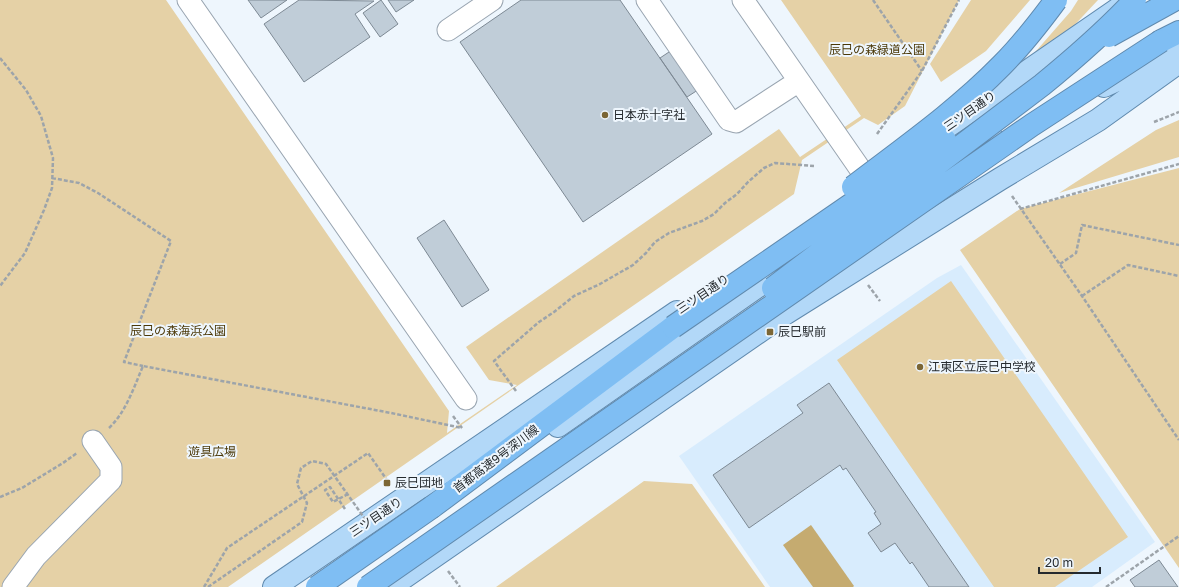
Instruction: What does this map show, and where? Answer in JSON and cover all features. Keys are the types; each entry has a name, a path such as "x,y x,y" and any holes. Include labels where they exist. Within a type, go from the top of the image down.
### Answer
{"highway":[{"path":"673,328 916,139 976,90 1023,42 1056,0"},
{"path":"451,530 1042,85 1078,56 1135,0"},
{"path":"673,328 1048,69 1174,0"},
{"path":"368,587 1032,125 1162,41 1179,32"},
{"name":"首都高速9号深川線","path":"317,587 432,507 673,328"}],"main road":[{"name":"三ツ目通り","path":"274,587 869,181 1131,0"},
{"name":"三ツ目通り","path":"328,587 781,269 886,207 1014,128 1179,51"},
{"path":"390,587 780,317 1000,179 1098,120 1179,62"}],"street":[{"path":"188,0 466,399"},
{"path":"448,30 492,0"},
{"path":"647,0 729,120 736,122 799,81"},
{"path":"743,0 869,181 905,238"},
{"path":"13,587 36,556 111,480 111,467 93,441"}],"path":[{"path":"873,0 922,71"},
{"path":"877,134 922,71 959,0"},
{"path":"0,58 26,90 41,116 53,158 52,188 25,253 0,286"},
{"path":"1154,122 1179,112"},
{"path":"516,391 494,361 539,322 574,296 600,284 632,265 646,253 655,242 669,233 702,221 714,214 764,168 775,163 814,166"},
{"path":"1020,209 1179,164"},
{"path":"52,178 80,183 98,193 171,242 124,362 462,428"},
{"path":"1000,179 1082,296 1179,440"},
{"path":"1060,264 1076,253 1082,225 1179,245"},
{"path":"1082,296 1128,265 1179,276"},
{"path":"0,497 22,488 63,463 93,441 115,422 125,407 143,366"},
{"path":"204,587 227,548 368,453 387,480"},
{"path":"208,587 302,522 307,503 297,484 301,468 312,462 326,464 370,526"},
{"path":"345,509 341,504 338,498 330,487 325,490 333,502 338,500 343,497 348,494"},
{"path":"1106,587 1179,536"}],"shaded area":[{"name":"江東区立辰巳中学校","path":"961,265 1155,542 1092,587 770,587 679,456 937,278"},
{"path":"811,525 854,586 853,587 813,587 783,545"}],"green space":[{"name":"辰巳の森海浜公園","path":"0,0 166,0 449,411 447,433 517,385 489,380 466,347 779,129 800,157 861,116 781,0 959,0 905,106 878,125 864,118 802,160 794,194 228,587 0,587"},
{"path":"971,0 1030,0 986,51 941,82 930,64"},
{"path":"1078,0 1098,0 1068,32 1023,66 1071,11"},
{"path":"1179,120 1179,157 1059,193 1156,130"},
{"path":"1179,168 1179,568 960,250 1020,209"},
{"path":"951,281 1128,537 1055,587 994,587 837,360"},
{"path":"644,481 692,484 765,587 496,587"}],"building":[{"path":"248,0 287,0 261,18"},
{"path":"299,0 374,1 355,14 370,37 304,82 264,24"},
{"path":"381,0 398,24 380,37 363,13"},
{"path":"388,0 414,0 396,12"},
{"name":"日本赤十字社","path":"521,0 620,0 712,134 583,222 460,42"},
{"path":"675,48 701,88 687,97 660,58"},
{"path":"444,220 489,290 462,307 417,238"},
{"path":"829,383 969,587 929,587 912,562 910,564 895,543 881,552 868,533 881,524 874,513 876,512 846,468 843,470 840,465 749,528 713,475 803,413 797,405"},
{"path":"1159,560 1178,587 1135,587 1130,580"}],"place":[{"name":"日本赤十字社","path":"605,115"},
{"name":"辰巳駅前","path":"770,332"},
{"name":"江東区立辰巳中学校","path":"920,367"},
{"name":"辰巳団地","path":"387,483"}],"park label":[{"name":"辰巳の森緑道公園","path":"877,50"},
{"name":"遊具広場","path":"212,452"}]}
